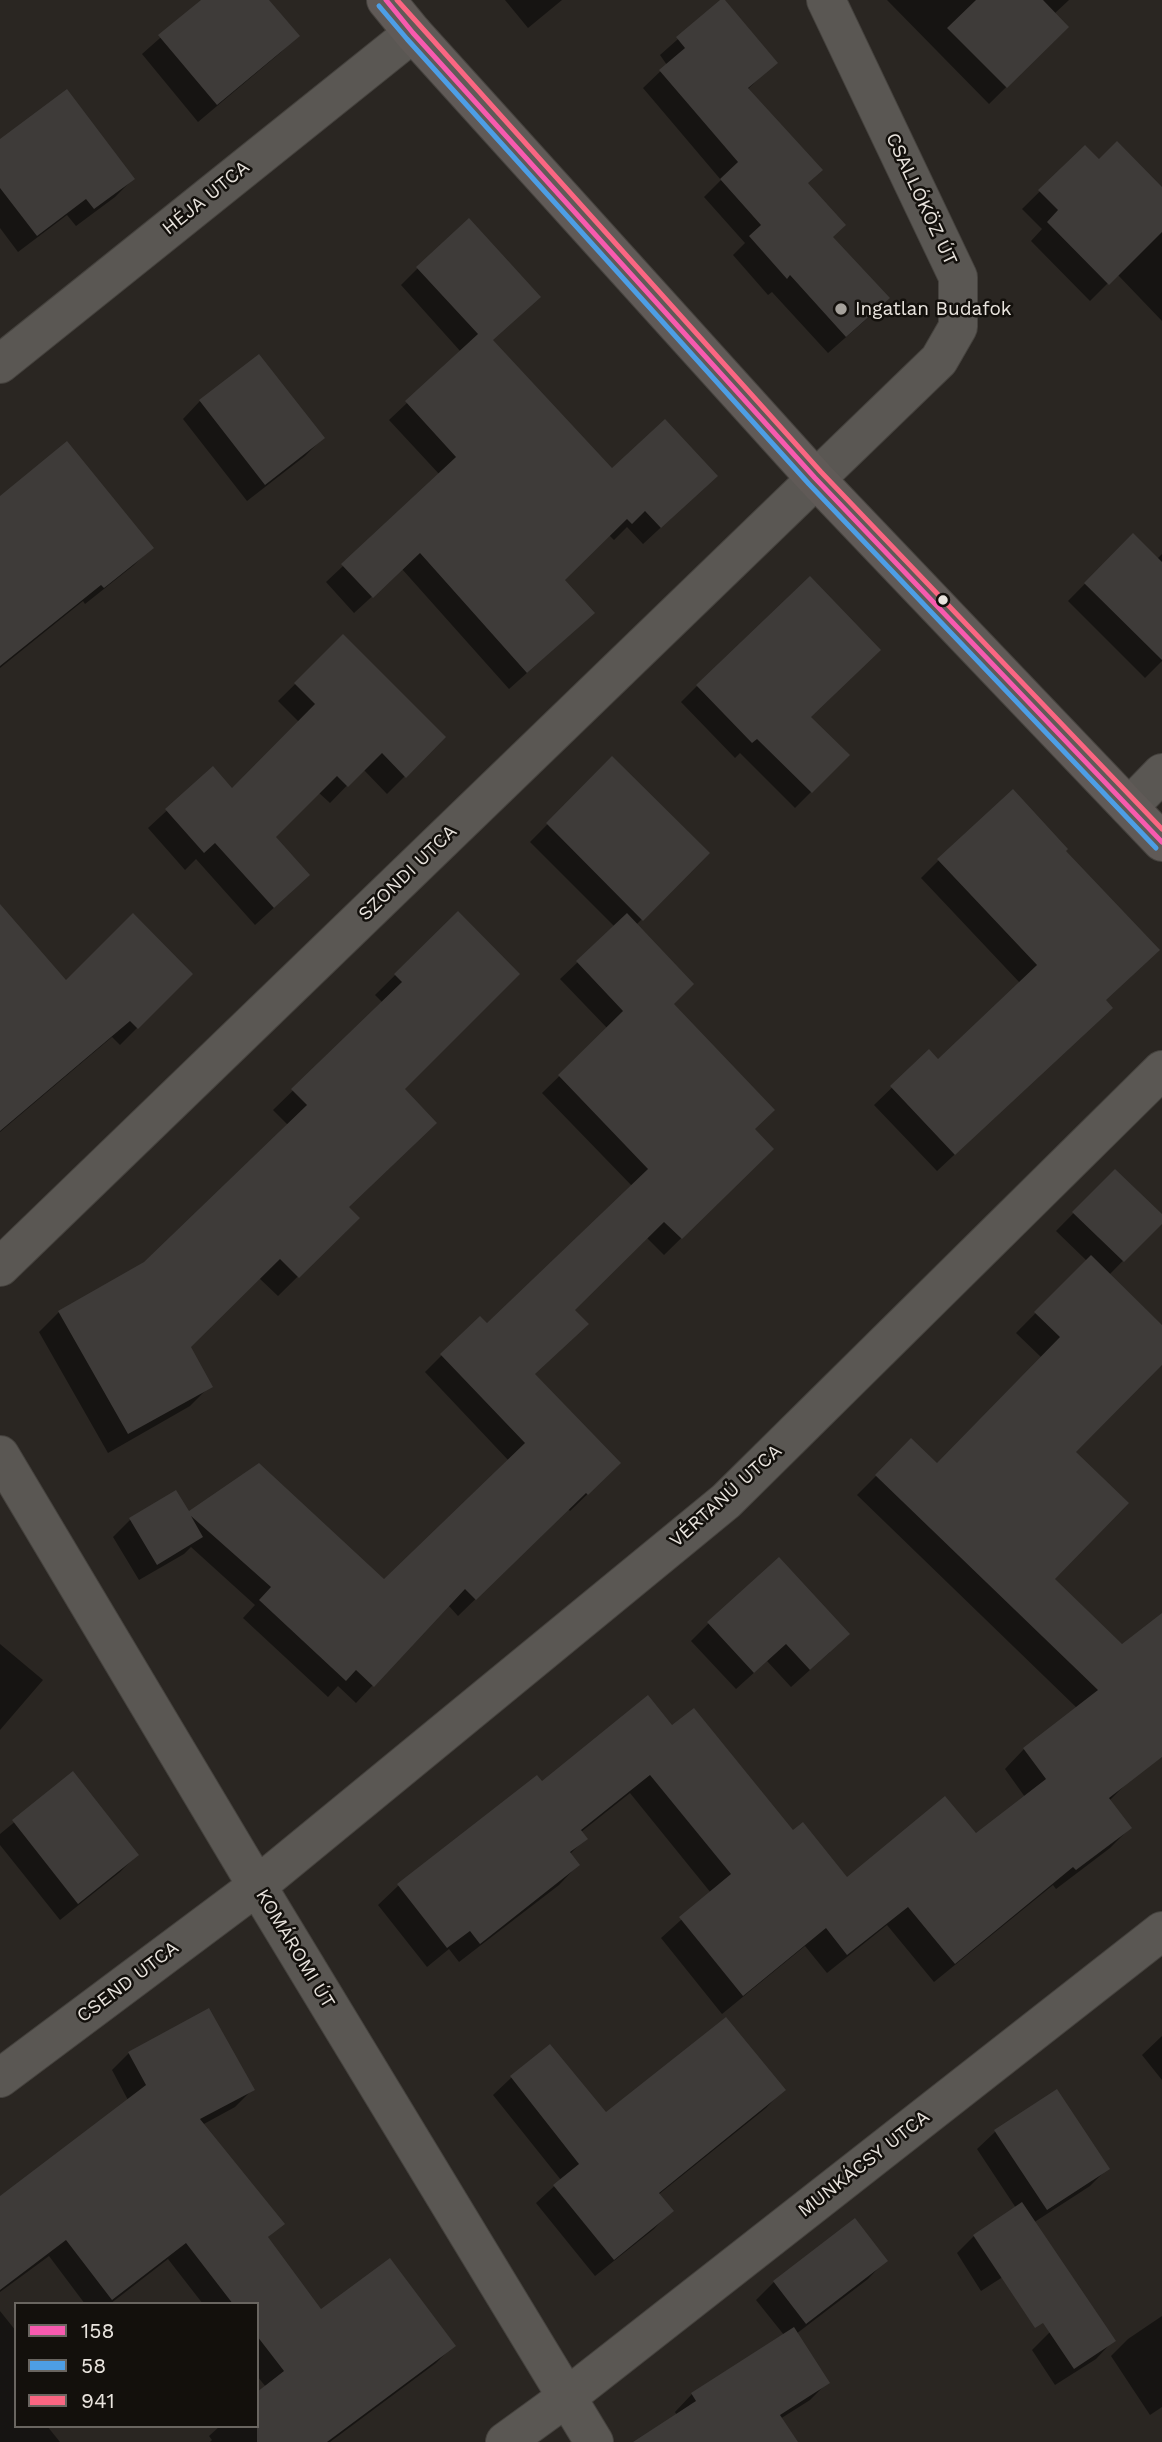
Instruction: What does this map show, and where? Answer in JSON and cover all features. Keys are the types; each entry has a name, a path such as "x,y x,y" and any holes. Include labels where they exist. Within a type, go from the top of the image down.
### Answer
{"street":[{"path":"386,0 815,478 1162,842"},
{"name":"CSALLÓKÖZ ÚT","path":"815,478 939,360 958,327 958,277 826,0"},
{"name":"HÉJA UTCA","path":"0,364 413,33"},
{"name":"SZONDI UTCA","path":"0,1267 815,478"},
{"path":"1129,807 1162,773"},
{"name":"VÉRTANÚ UTCA","path":"257,1886 726,1501 1162,1070"},
{"name":"KOMÁROMI ÚT","path":"0,1455 594,2442"},
{"name":"CSEND UTCA","path":"0,2078 257,1886"},
{"name":"MUNKÁCSY UTCA","path":"505,2442 567,2397 1162,1931"}],"building":[{"path":"201,0 269,0 300,36 217,105 158,35"},
{"path":"720,0 725,0 778,63 748,88 823,170 808,183 846,225 833,237 890,298 846,337 790,275 787,279 749,236 761,225 720,179 738,162 659,70 685,48 676,37"},
{"path":"976,0 1043,0 1069,27 1007,88 947,28"},
{"path":"67,89 135,179 94,209 86,199 37,236 0,188 0,139"},
{"path":"1117,141 1162,187 1162,232 1109,285 1047,222 1058,210 1038,190 1085,145 1099,159"},
{"path":"469,218 541,297 493,340 612,468 665,419 718,476 661,528 645,511 632,524 627,519 565,580 595,613 527,673 420,553 373,598 341,564 456,457 405,401 478,334 416,267"},
{"path":"259,354 325,438 265,485 199,400"},
{"path":"67,441 154,548 104,588 101,585 0,666 0,496"},
{"path":"1133,533 1162,562 1162,660 1084,583"},
{"path":"810,576 881,650 811,717 850,755 812,793 757,739 752,743 696,685"},
{"path":"343,634 446,737 406,778 382,753 348,787 337,776 276,837 310,875 274,908 215,843 204,853 165,809 213,766 232,788 315,704 294,683"},
{"path":"612,756 710,853 643,921 546,823"},
{"path":"1013,789 1068,849 1066,851 1160,950 1106,1000 1113,1008 955,1155 890,1086 929,1049 938,1059 1037,965 937,859"},
{"path":"0,904 66,980 133,913 193,974 138,1029 130,1021 0,1131"},
{"path":"458,911 520,974 405,1089 437,1123 349,1207 360,1218 299,1278 280,1259 191,1347 213,1387 128,1434 58,1311 144,1262 307,1105 291,1089 402,982 394,974"},
{"path":"627,913 694,984 674,1004 775,1110 755,1129 774,1149 682,1239 664,1222 575,1310 589,1324 535,1374 621,1463 588,1495 586,1493 476,1600 465,1589 374,1687 356,1670 346,1681 259,1600 271,1587 191,1516 203,1537 157,1565 129,1518 176,1490 189,1511 259,1463 384,1579 525,1443 440,1354 480,1316 487,1323 648,1169 558,1075 623,1011 576,961"},
{"path":"1115,1169 1162,1214 1162,1224 1124,1262 1072,1212"},
{"path":"1091,1255 1162,1325 1162,1365 1076,1452 1129,1503 1055,1579 1122,1644 1162,1613 1162,1757 1109,1798 1132,1828 1076,1870 1073,1867 955,1964 908,1907 847,1955 826,1928 743,1996 679,1917 731,1874 650,1775 581,1830 588,1839 570,1852 580,1865 480,1944 470,1931 447,1948 397,1884 537,1775 542,1781 648,1695 672,1725 694,1708 793,1830 803,1822 847,1877 945,1796 976,1833 1046,1779 1023,1748 1098,1690 875,1475 911,1438 937,1463 1060,1337 1034,1312"},
{"path":"779,1557 850,1634 810,1670 786,1644 754,1673 707,1622"},
{"path":"73,1771 139,1855 78,1904 12,1820"},
{"path":"209,2008 255,2090 200,2119 285,2224 268,2237 321,2309 390,2258 456,2346 327,2442 257,2442 259,2390 284,2371 259,2339 259,2302 231,2302 186,2243 112,2300 66,2240 0,2290 0,2196 146,2085 128,2052"},
{"path":"726,2017 786,2090 659,2193 674,2211 614,2260 553,2185 579,2164 510,2076 550,2044 606,2112"},
{"path":"1057,2089 1110,2169 1047,2210 994,2130"},
{"path":"1022,2202 1116,2341 1074,2369 1043,2323 1035,2328 973,2235"},
{"path":"855,2218 888,2261 806,2324 773,2281"},
{"path":"794,2327 830,2383 780,2415 798,2442 633,2442 696,2401 691,2393"}],"transit line":[{"name":"158","path":"386,0 815,478 1162,842"},
{"name":"941","path":"397,0 821,472 1162,829"},
{"name":"58","path":"379,6 809,484 1156,848"}],"place":[{"name":"Ingatlan Budafok","path":"841,309"}]}
